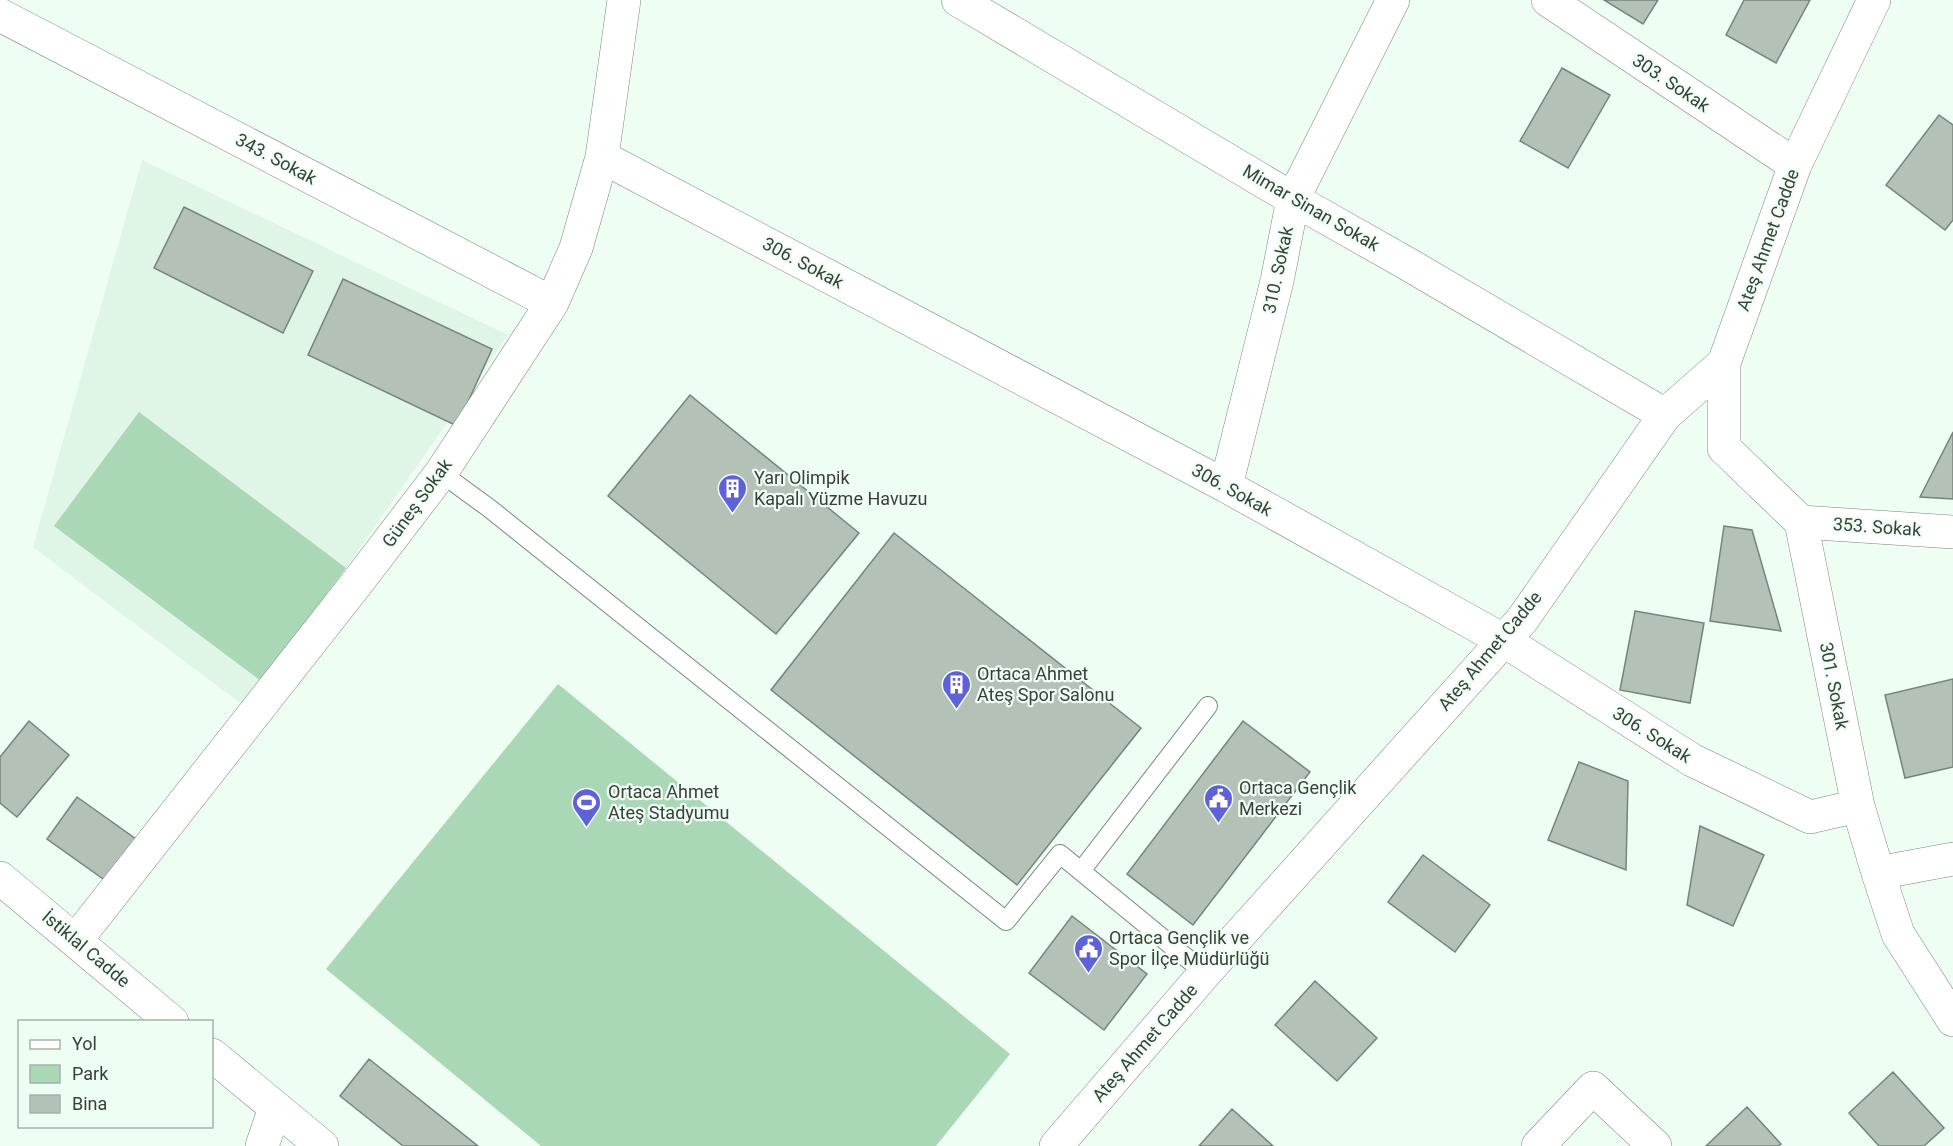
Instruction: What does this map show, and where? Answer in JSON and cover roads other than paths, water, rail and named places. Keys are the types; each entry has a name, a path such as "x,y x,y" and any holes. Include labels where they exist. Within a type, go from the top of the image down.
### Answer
{"street":[{"name":"Güneş Sokak","path":"76,940 353,589 441,473 552,303 576,248 602,157 624,0"},
{"name":"Mimar Sinan Sokak","path":"958,0 1665,416"},
{"name":"310. Sokak","path":"1226,486 1276,281 1293,199 1393,0"},
{"name":"303. Sokak","path":"1548,0 1794,165"},
{"name":"Ateş Ahmet Cadde","path":"1056,1146 1205,973 1522,620 1665,416 1724,363 1794,165 1868,2"},
{"name":"343. Sokak","path":"0,15 552,303"},
{"name":"306. Sokak","path":"602,157 1226,486 1503,640 1692,760 1810,817 1858,806"},
{"path":"1724,363 1724,448 1801,522"},
{"name":"353. Sokak","path":"1801,522 1953,532"},
{"name":"301. Sokak","path":"1801,522 1858,806 1878,873 1898,934 1953,1020"},
{"path":"1878,873 1953,859"},
{"name":"İstiklal Cadde","path":"0,878 170,1020"},
{"path":"213,1056 322,1146"},
{"path":"1538,1146 1593,1088 1655,1146"},
{"path":"262,1146 275,1108"}],"lane":[{"path":"441,473 489,508 1006,921 1060,854 1205,973"},
{"path":"1080,871 1208,706"}],"place":[{"name":"Yarı Olimpik Kapalı Yüzme Havuzu","path":"733,514"},
{"name":"Ortaca Ahmet Ateş Spor Salonu","path":"956,710"},
{"name":"Ortaca Gençlik Merkezi","path":"1218,824"},
{"name":"Ortaca Ahmet Ateş Stadyumu","path":"587,828"},
{"name":"Ortaca Gençlik ve Spor İlçe Müdürlüğü","path":"1088,974"}]}
